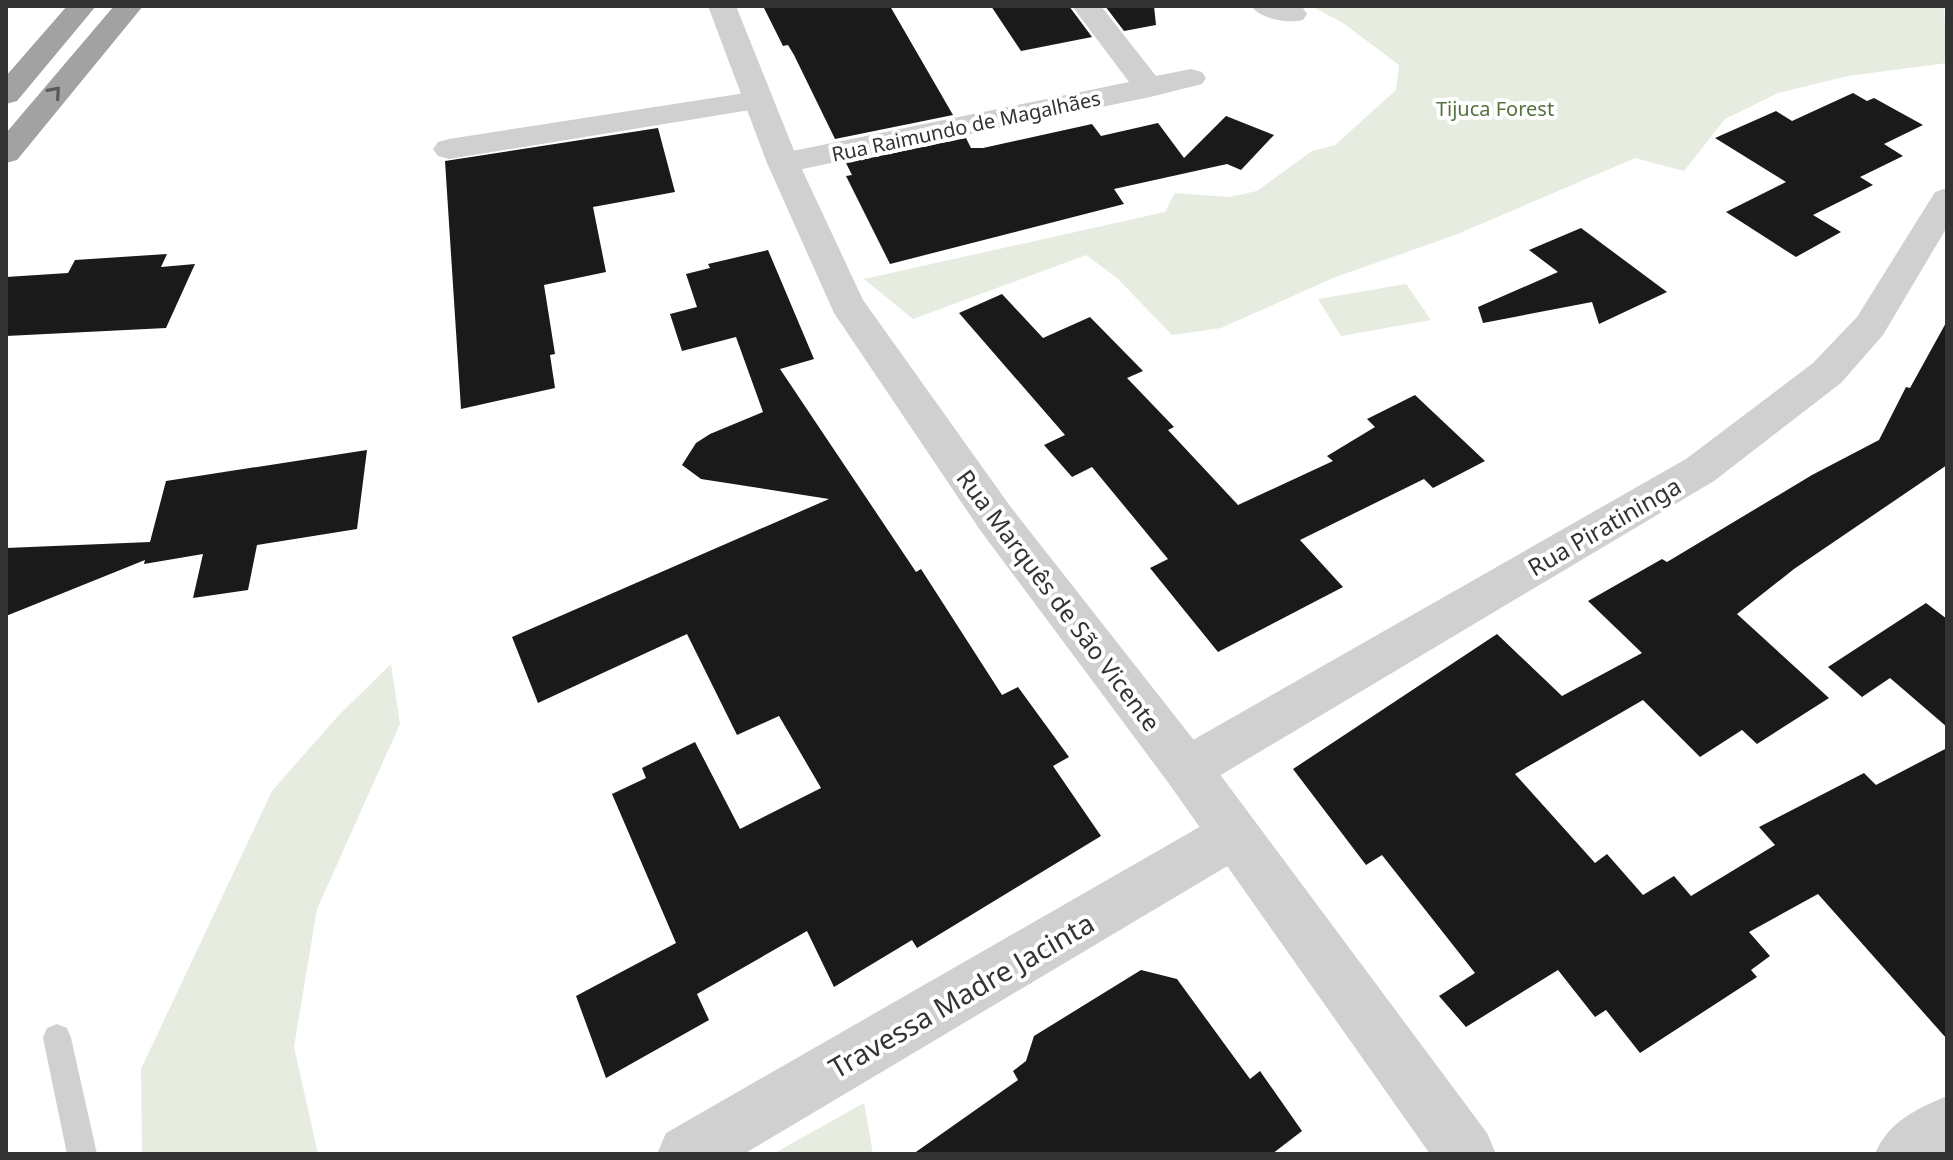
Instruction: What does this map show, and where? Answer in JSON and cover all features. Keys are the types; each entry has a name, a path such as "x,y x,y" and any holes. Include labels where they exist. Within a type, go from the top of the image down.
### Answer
{"highway":[{"path":"6,95 82,6"},
{"path":"6,153 129,6"}],"street":[{"name":"Rua Marquês de São Vicente","path":"722,6 783,163 847,304 995,518 1187,769 1466,1154"},
{"path":"1086,6 1150,88"},
{"path":"1265,6 1293,14"},
{"name":"Rua Raimundo de Magalhães","path":"783,163 1191,78"},
{"path":"449,149 758,100"},
{"name":"Rua Piratininga","path":"1187,769 1700,470 1827,373 1870,326 1947,199"},
{"name":"Travessa Madre Jacinta","path":"687,1154 1233,835"},
{"path":"1905,1154 1947,1126"}],"lane":[{"path":"57,1038 82,1154"}],"green space":[{"name":"Tijuca Forest","path":"1311,6 1944,6 1947,63 1848,76 1778,93 1725,119 1684,171 1635,158 1455,235 1333,278 1221,328 1172,335 1117,278 1086,255 913,319 864,279 1165,212 1175,193 1229,197 1257,191 1312,151 1335,145 1396,90 1399,65 1343,23"},
{"path":"1406,284 1431,320 1341,336 1318,299"},
{"path":"391,664 400,724 317,909 294,1047 318,1154 142,1154 141,1069 272,791 339,715"},
{"path":"864,1103 873,1154 773,1154"}],"building":[{"path":"763,6 890,6 953,115 835,139 794,55 788,45 783,46"},
{"path":"991,6 1069,6 1092,37 1021,51"},
{"path":"1105,6 1154,6 1156,25 1124,31"},
{"path":"1853,93 1867,101 1874,98 1923,125 1884,144 1903,156 1860,177 1873,185 1813,215 1841,232 1796,257 1726,212 1786,182 1715,138 1776,111 1792,121"},
{"path":"1226,116 1274,135 1241,170 1227,164 1114,189 1124,204 890,264 846,176 852,175 846,163 966,138 971,148 983,148 1092,124 1101,136 1158,123 1184,158"},
{"path":"658,128 675,192 593,207 606,272 544,285 555,354 550,355 555,388 461,409 445,161"},
{"path":"1581,228 1667,292 1599,324 1592,302 1483,323 1478,307 1558,272 1529,250"},
{"path":"768,250 814,359 780,369 916,572 921,569 1002,695 1018,687 1069,757 1053,766 1101,836 917,948 912,940 834,987 807,931 697,994 709,1020 606,1078 576,996 676,943 612,794 646,778 642,768 695,742 740,829 821,788 779,716 737,735 687,634 538,703 512,637 829,499 701,479 682,465 696,443 763,412 736,337 682,351 670,314 697,307 686,274 710,268 708,264"},
{"path":"167,254 161,267 195,264 166,328 6,336 6,277 68,273 75,260"},
{"path":"1002,294 1043,338 1090,317 1143,371 1127,378 1174,427 1168,430 1238,505 1333,461 1327,456 1375,427 1367,419 1415,395 1485,461 1433,488 1424,479 1300,540 1343,587 1218,652 1150,568 1168,559 1092,467 1072,477 1044,445 1065,435 959,313"},
{"path":"1947,321 1947,465 1794,569 1737,614 1829,698 1757,744 1742,730 1700,757 1643,700 1515,774 1595,863 1607,854 1643,895 1674,876 1691,896 1775,845 1759,827 1864,773 1876,785 1947,748 1947,1039 1818,894 1749,932 1770,956 1751,970 1757,977 1640,1053 1606,1010 1595,1017 1558,970 1466,1027 1439,996 1475,973 1382,855 1366,865 1293,769 1497,634 1562,696 1642,653 1588,601 1662,559 1667,562 1812,475 1879,440 1906,387 1910,388"},
{"path":"367,450 357,529 257,545 248,590 193,598 203,554 144,564 145,560 6,616 6,548 150,542 166,481"},
{"path":"1926,603 1947,619 1947,727 1890,678 1862,697 1828,667"},
{"path":"1141,970 1177,979 1250,1079 1260,1071 1302,1131 1272,1154 913,1154 1018,1080 1013,1071 1026,1061 1034,1036"}]}
